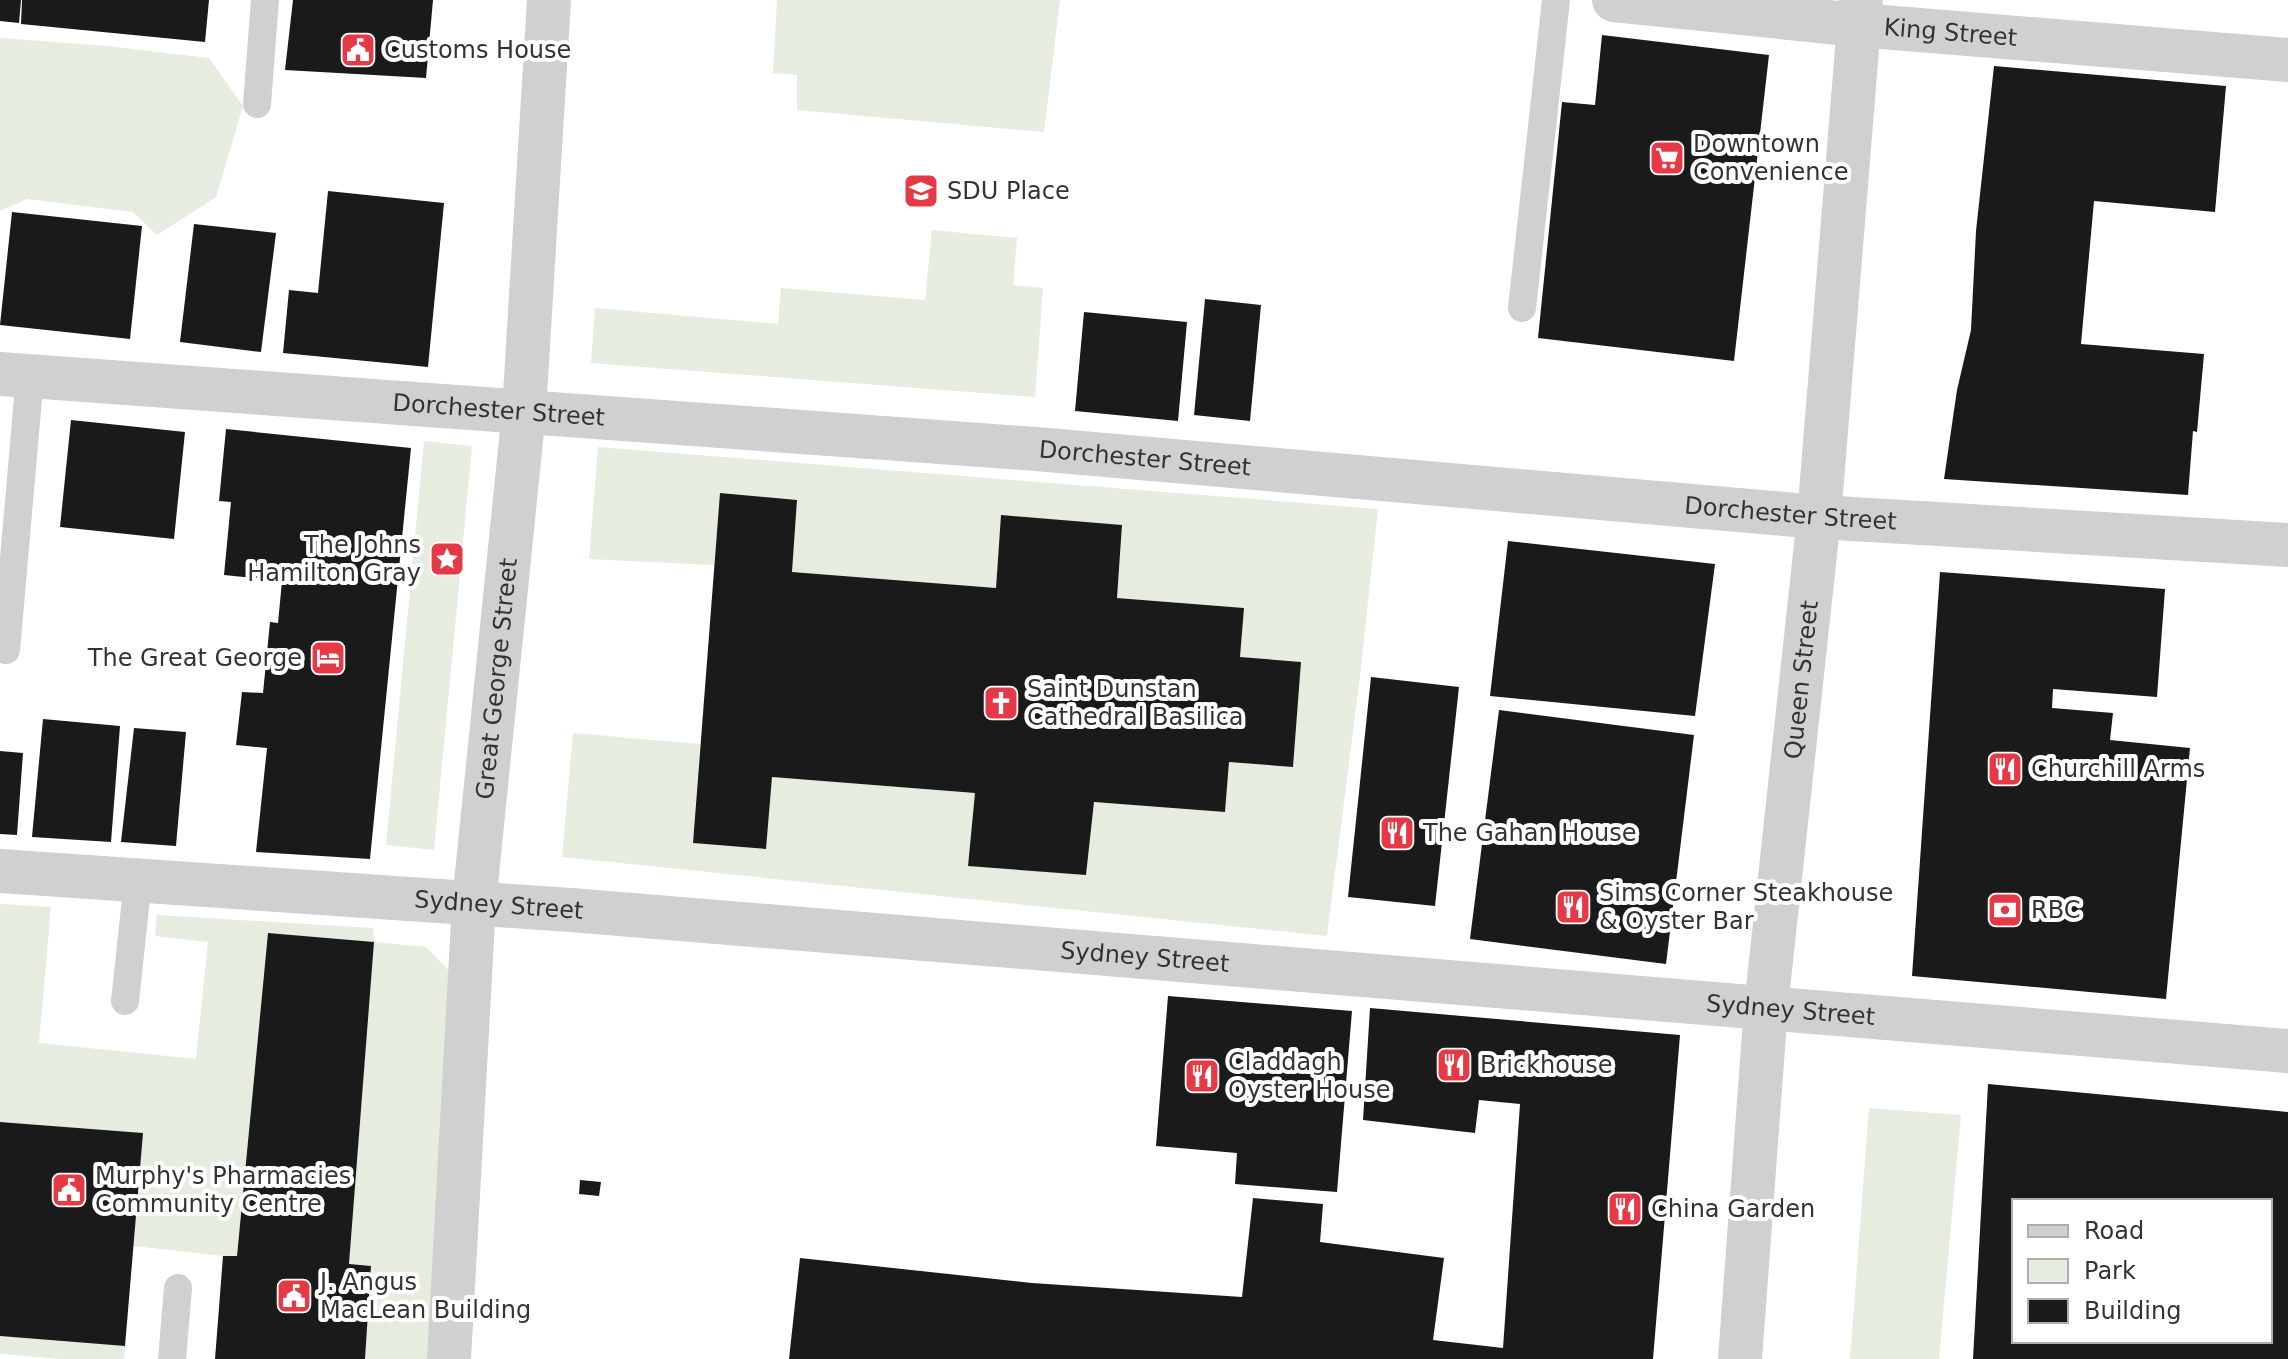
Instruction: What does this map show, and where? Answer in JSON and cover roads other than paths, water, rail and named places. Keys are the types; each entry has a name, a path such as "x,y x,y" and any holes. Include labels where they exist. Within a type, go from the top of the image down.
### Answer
{"street":[{"name":"Great George Street","path":"449,1359 474,903 524,411 549,0"},
{"name":"King Street","path":"1614,0 1859,13 2288,60"},
{"name":"Queen Street","path":"1740,1359 1766,1007 1819,517 1859,13"},
{"name":"Dorchester Street","path":"15,375 1036,449 1819,517 2288,545"},
{"name":"Sydney Street","path":"0,871 474,903 2288,1051"}],"lane":[{"path":"257,104 265,0"},
{"path":"1522,308 1556,0"},
{"path":"6,650 15,375"},
{"path":"125,1001 138,880"},
{"path":"172,1359 178,1288"}],"place":[{"name":"Customs House","path":"358,50"},
{"name":"Downtown Convenience","path":"1667,158"},
{"name":"SDU Place","path":"921,191"},
{"name":"The Johns Hamilton Gray","path":"447,559"},
{"name":"The Great George","path":"328,658"},
{"name":"Saint Dunstan Cathedral Basilica","path":"1001,703"},
{"name":"Churchill Arms","path":"2005,769"},
{"name":"The Gahan House","path":"1397,833"},
{"name":"Sims Corner Steakhouse & Oyster Bar","path":"1573,907"},
{"name":"RBC","path":"2005,910"},
{"name":"Brickhouse","path":"1454,1065"},
{"name":"Claddagh Oyster House","path":"1202,1076"},
{"name":"Murphy's Pharmacies Community Centre","path":"69,1190"},
{"name":"China Garden","path":"1625,1209"},
{"name":"J. Angus MacLean Building","path":"294,1296"}]}
